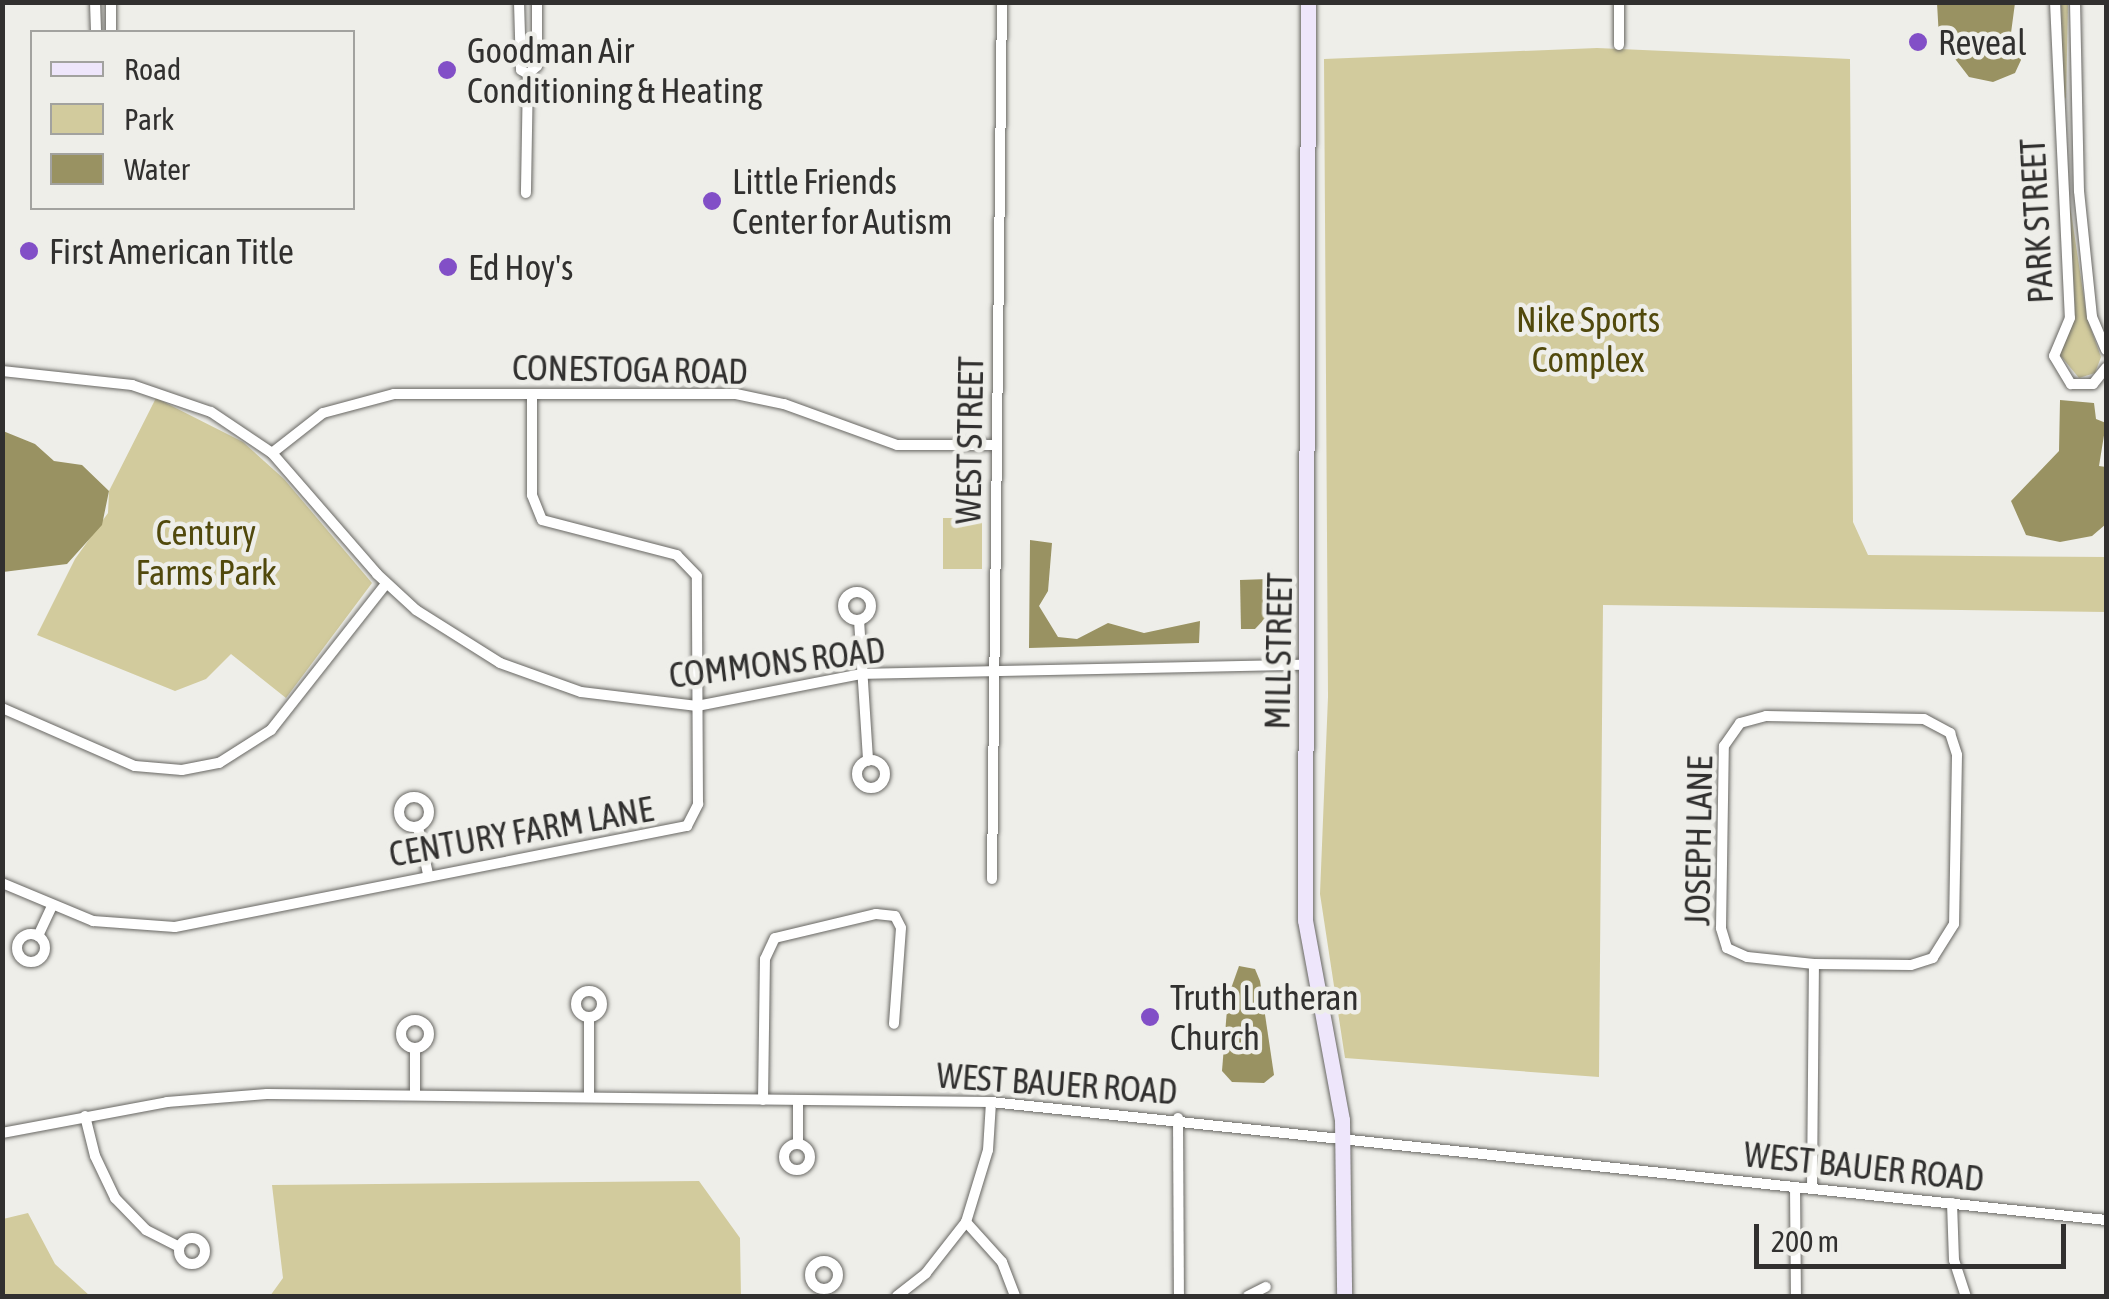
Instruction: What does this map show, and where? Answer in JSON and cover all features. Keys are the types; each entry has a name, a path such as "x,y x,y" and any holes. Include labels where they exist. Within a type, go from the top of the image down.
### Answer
{"main road":[{"name":"MILL STREET","path":"1308,2 1304,920 1343,1136 1344,1296"}],"street":[{"path":"95,2 96,30"},
{"path":"111,2 111,30"},
{"path":"519,2 521,70 528,74"},
{"path":"526,194 528,74 537,66 537,2"},
{"name":"WEST STREET","path":"992,878 1002,2"},
{"path":"1619,2 1619,45"},
{"name":"PARK STREET","path":"2055,2 2070,318 2054,356 2071,384 2093,384 2106,368"},
{"name":"PARK STREET","path":"2075,2 2079,191 2092,317 2106,350"},
{"name":"COMMONS ROAD","path":"2,371 160,391 211,412 272,453 386,584 468,646 527,675 610,698 697,706 862,674 995,676 1308,665"},
{"name":"CONESTOGA ROAD","path":"272,453 314,418 363,398 532,394 736,394 784,404 897,445 997,445"},
{"name":"CENTURY FARM LANE","path":"2,883 52,906 117,926 175,927 428,874 687,826 698,804 694,568 677,555 542,520 532,495 532,394"},
{"path":"2,708 136,766 182,770 219,762 271,730 386,584"},
{"path":"858,620 868,761"},
{"name":"JOSEPH LANE","path":"1766,716 1924,719 1944,726 1954,742 1957,773 1954,924 1942,950 1910,965 1814,964 1747,957 1726,948 1720,928 1723,756 1729,734 1748,719 1766,716"},
{"path":"418,826 428,874"},
{"path":"38,936 52,906"},
{"path":"763,1100 765,959 774,938 876,914 894,916 901,937 894,1024"},
{"path":"1812,1188 1814,964"},
{"path":"589,1096 590,1018"},
{"path":"415,1048 415,1095"},
{"name":"WEST BAUER ROAD","path":"2,1133 86,1116 226,1096 991,1102 1178,1118 2106,1220"},
{"path":"798,1100 798,1144"},
{"path":"897,1296 926,1273 966,1222 988,1150 991,1102"},
{"path":"86,1116 94,1156 116,1198 146,1230 180,1246"},
{"path":"1178,1118 1178,1296"},
{"path":"1795,1186 1796,1296"},
{"path":"1952,1203 1954,1260 1966,1296"},
{"path":"966,1222 1002,1262 1015,1296"},
{"path":"1248,1296 1266,1287"}],"green space":[{"path":"2061,3 2068,3 2066,99 2063,95"},
{"name":"Nike Sports Complex","path":"1597,48 1850,59 1853,522 1868,555 2106,557 2106,612 1603,605 1599,1077 1345,1058 1320,894 1328,697 1324,59"},
{"path":"2069,199 2087,318 2101,357 2095,373 2079,378 2060,355 2075,308"},
{"name":"Century Farms Park","path":"156,398 243,442 284,479 372,583 286,698 231,654 206,679 175,691 37,635 75,559 108,513 109,491"},
{"path":"943,518 982,518 982,569 943,569"},
{"path":"699,1181 740,1238 741,1296 270,1296 283,1278 272,1185"},
{"path":"28,1213 55,1264 90,1296 3,1296 3,1219"}],"water":[{"path":"1937,3 2015,3 2011,33 2021,60 2015,73 1993,82 1969,77 1939,38"},
{"path":"2060,400 2094,403 2096,419 2106,423 2099,466 2106,467 2106,524 2092,536 2060,542 2026,535 2011,501 2059,451"},
{"path":"3,431 35,444 54,461 82,465 109,491 102,525 67,564 3,572"},
{"path":"1030,540 1052,543 1048,591 1039,606 1058,637 1077,639 1108,623 1144,633 1200,621 1199,643 1029,648"},
{"path":"1268,579 1269,614 1255,629 1241,629 1240,580"},
{"path":"1239,966 1255,969 1260,981 1274,1075 1264,1083 1232,1082 1222,1071 1228,997"}],"place":[{"name":"Reveal","path":"1918,42"},
{"name":"Goodman Air Conditioning & Heating","path":"447,70"},
{"name":"Little Friends Center for Autism","path":"712,201"},
{"name":"First American Title","path":"29,251"},
{"name":"Ed Hoy's","path":"448,267"},
{"name":"Truth Lutheran Church","path":"1150,1017"}]}
